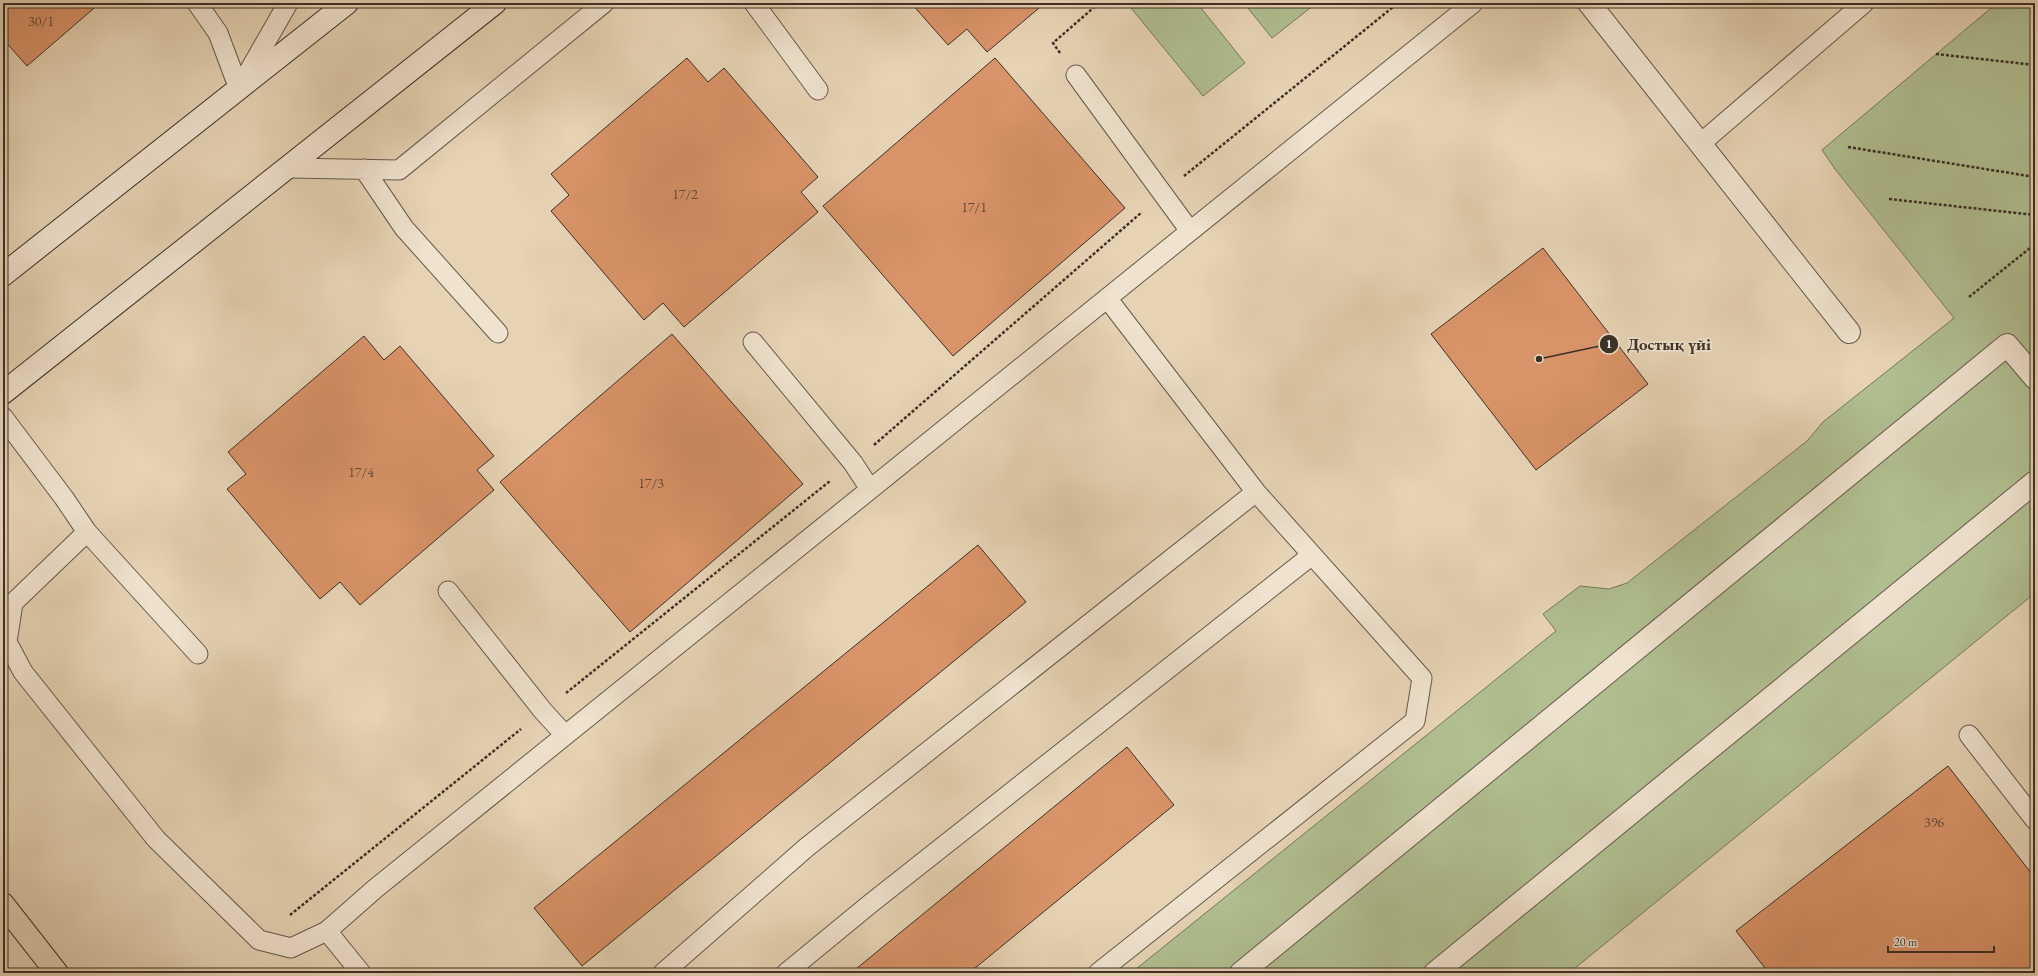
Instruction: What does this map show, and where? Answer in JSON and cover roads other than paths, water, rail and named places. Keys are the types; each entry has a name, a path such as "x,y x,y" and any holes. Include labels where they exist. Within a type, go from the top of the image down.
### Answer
{"highway":[{"path":"3,904 57,973"}],"street":[{"path":"3,275 347,3"},
{"path":"3,394 496,3"},
{"path":"1588,3 1849,332"},
{"path":"1241,973 2007,345 2035,378"},
{"path":"1435,973 2035,482"}],"lane":[{"path":"197,3 218,33 239,89"},
{"path":"239,89 288,3"},
{"path":"288,168 398,170 604,3"},
{"path":"754,3 818,90"},
{"path":"87,532 13,603 7,642 23,672 156,839 259,940 291,948 327,931 376,888 1473,3"},
{"path":"1700,144 1864,3"},
{"path":"1076,75 1190,231"},
{"path":"364,170 404,228 498,333"},
{"path":"1098,973 1415,721 1422,678 1256,492 1107,298"},
{"path":"752,342 853,463 870,489"},
{"path":"3,417 64,498 87,532 198,654"},
{"path":"663,973 807,847 1256,492"},
{"path":"786,973 882,894 1312,555"},
{"path":"448,591 543,711 565,735"},
{"path":"1969,735 2035,820"},
{"path":"327,931 361,973"}],"place":[{"name":"Достық үйі","path":"1539,359"}]}
